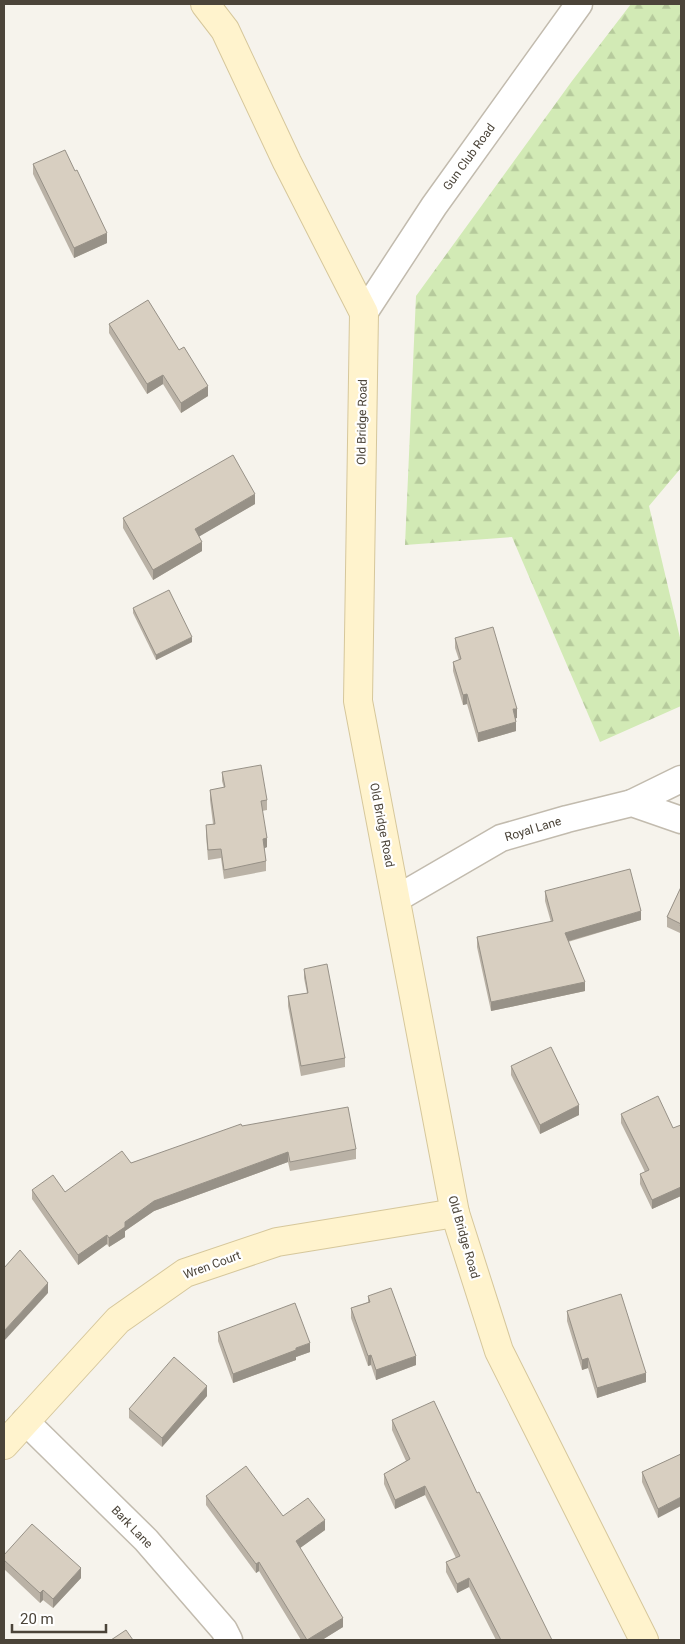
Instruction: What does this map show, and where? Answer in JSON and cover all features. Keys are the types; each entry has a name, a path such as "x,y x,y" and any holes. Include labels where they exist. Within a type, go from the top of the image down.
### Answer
{"street":[{"name":"Old Bridge Road","path":"205,4 225,30 287,162 364,313 358,701 455,1212 500,1351 644,1640"},
{"name":"Gun Club Road","path":"364,313 434,206 571,7"},
{"name":"Royal Lane","path":"396,899 501,838 567,819 632,804 681,779"},
{"path":"632,804 681,820"},
{"name":"Wren Court","path":"4,1444 118,1320 185,1273 277,1242 455,1212"},
{"name":"Bark Lane","path":"25,1421 146,1540 224,1630 230,1640"}],"green space":[{"path":"631,4 681,4 681,468 649,506 681,642 681,706 600,742 512,537 405,545 416,296 572,81"}],"building":[{"path":"65,150 75,171 77,170 107,233 74,248 33,164"},
{"path":"148,300 179,350 184,347 208,386 181,403 163,375 147,384 109,324"},
{"path":"233,455 255,494 195,529 202,542 153,570 123,518"},
{"path":"169,590 192,637 156,655 133,608"},
{"path":"493,627 517,709 513,709 516,722 478,733 467,694 463,695 453,662 461,659 455,638"},
{"path":"261,765 267,800 261,801 267,838 263,839 266,861 224,870 221,849 208,850 206,825 215,824 210,790 225,787 222,772"},
{"path":"630,869 641,911 565,933 585,982 491,1002 477,937 553,921 545,891"},
{"path":"681,887 681,924 667,917"},
{"path":"327,964 345,1058 301,1066 288,996 308,993 304,969"},
{"path":"551,1047 579,1105 540,1125 511,1066"},
{"path":"658,1096 673,1128 681,1125 681,1187 652,1200 640,1174 649,1170 621,1114"},
{"path":"348,1107 356,1149 290,1162 288,1152 154,1201 125,1222 125,1227 109,1238 107,1235 78,1255 32,1190 53,1175 65,1192 122,1151 131,1163 241,1124 242,1126"},
{"path":"20,1250 48,1283 4,1331 4,1268"},
{"path":"391,1288 416,1356 376,1370 371,1355 368,1356 351,1308 370,1302 368,1296"},
{"path":"621,1294 646,1373 597,1388 588,1358 582,1360 567,1311"},
{"path":"295,1303 310,1343 233,1374 218,1332"},
{"path":"174,1357 207,1386 162,1438 129,1409"},
{"path":"434,1401 477,1493 479,1492 552,1640 501,1640 469,1578 457,1584 446,1562 460,1556 425,1486 395,1500 384,1474 410,1459 392,1420"},
{"path":"681,1454 681,1497 658,1509 642,1472"},
{"path":"246,1466 283,1516 308,1498 325,1520 296,1541 343,1618 307,1640 259,1562 256,1564 206,1496"},
{"path":"32,1524 81,1568 53,1599 43,1590 40,1593 4,1560 4,1555"},
{"path":"126,1630 133,1640 111,1640"}]}
